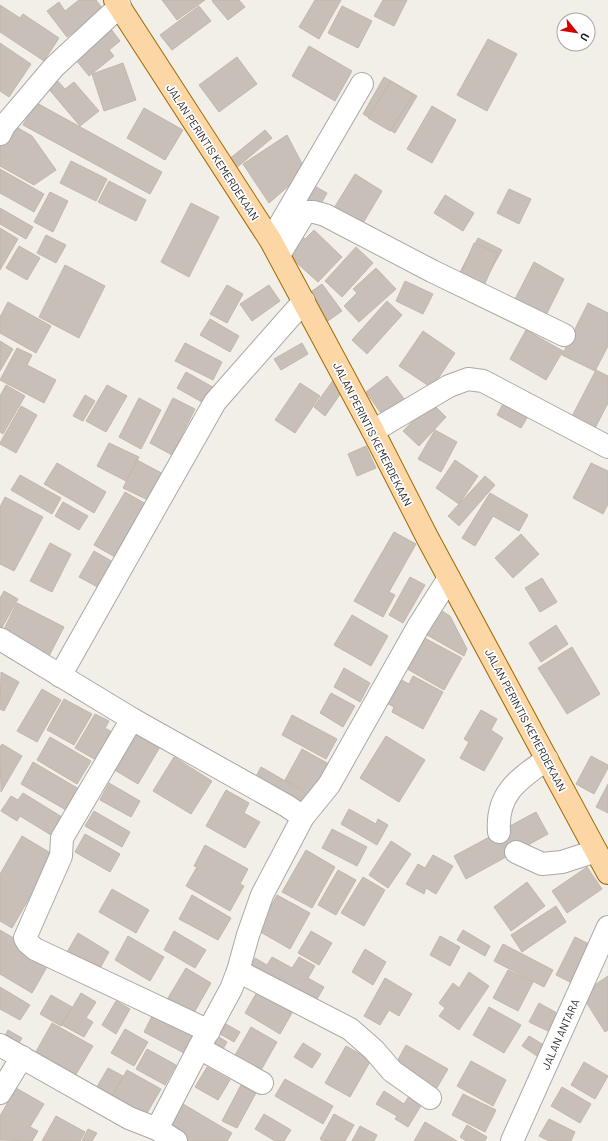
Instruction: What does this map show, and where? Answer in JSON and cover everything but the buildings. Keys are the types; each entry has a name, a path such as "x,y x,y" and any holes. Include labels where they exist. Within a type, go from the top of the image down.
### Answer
{"main road":[{"name":"JALAN PERINTIS KEMERDEKAAN","path":"118,3 275,248 373,431 427,537 608,872"}],"street":[{"path":"0,134 4,126 54,67 118,3"},
{"path":"275,248 362,84"},
{"path":"275,248 305,212 314,212 325,215 432,271 564,335"},
{"path":"60,676 215,402 304,301"},
{"path":"373,431 449,386 468,379 483,381 608,447"},
{"path":"158,1129 231,989 238,972 248,935 262,895 303,817 329,785 418,626 449,578"},
{"path":"0,640 132,718 287,806 303,817"},
{"path":"132,718 62,838 63,846 61,856 25,938 35,949 204,1040 262,1083"},
{"path":"499,832 498,819 505,798 517,781 547,759"},
{"path":"516,852 542,864 562,862 596,851"},
{"name":"JALAN ANTARA","path":"512,1141 608,927"},
{"path":"238,972 350,1029 374,1050 392,1071 430,1098"},
{"path":"0,1045 129,1118 158,1129 176,1141"},
{"path":"0,1093 22,1057"}]}
